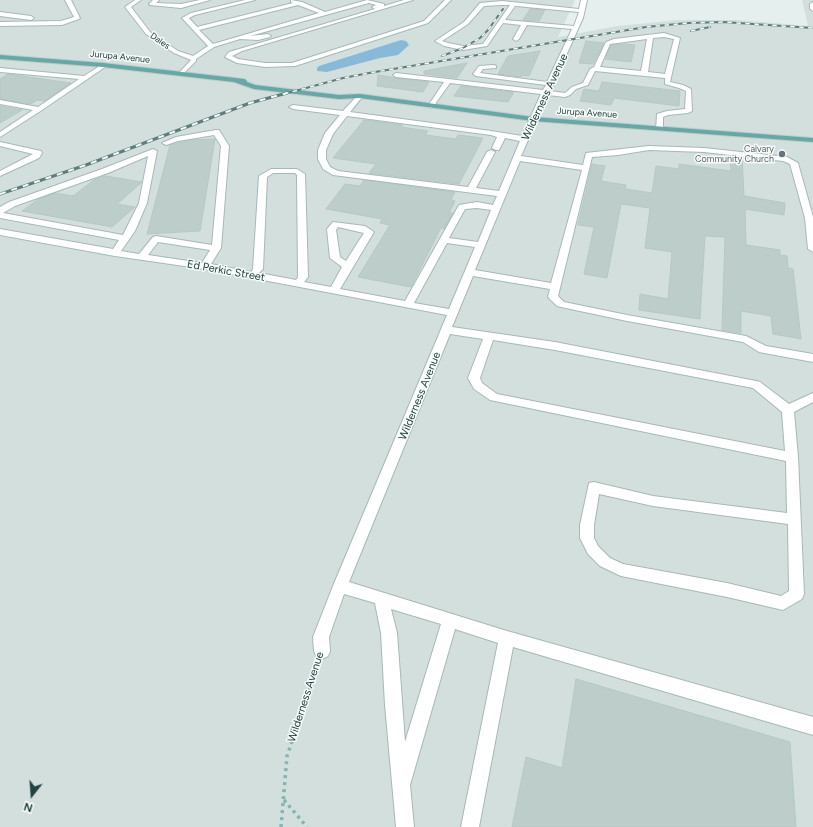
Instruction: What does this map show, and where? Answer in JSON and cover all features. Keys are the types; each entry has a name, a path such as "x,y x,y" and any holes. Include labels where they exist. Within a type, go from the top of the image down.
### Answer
{"main road":[{"name":"Jurupa Avenue","path":"0,57 105,65 237,81 254,86 325,96 360,96 534,119 813,140"}],"street":[{"path":"0,24 65,22 77,18 68,0"},
{"name":"Dales","path":"138,0 128,7 148,33 176,52 192,58"},
{"path":"156,0 152,4 181,6 207,0"},
{"path":"212,46 185,18 194,14 252,0"},
{"path":"291,0 326,14"},
{"path":"239,37 267,36 398,0"},
{"path":"410,0 240,50 231,53 228,56 237,61 265,65 293,65 426,22 448,0"},
{"name":"Wilderness Avenue","path":"322,651 321,637 340,586 525,139 576,28 584,0"},
{"path":"181,74 194,60 192,58 212,46 368,1 381,4"},
{"path":"195,29 300,3"},
{"path":"513,4 485,45 463,48 446,45 438,41 466,23 478,6 482,4 513,4 581,11"},
{"path":"813,4 813,9"},
{"path":"0,14 65,22"},
{"path":"502,21 576,28"},
{"path":"516,39 526,23"},
{"path":"396,75 546,93 568,94 574,88 586,84 593,69 596,69 608,43 614,40 664,35 677,38 667,83 681,86 689,90 688,111 667,113 660,116 659,128"},
{"path":"644,74 650,36"},
{"path":"0,70 19,58"},
{"path":"0,135 105,65"},
{"path":"494,67 481,67 476,74 550,84"},
{"path":"596,69 668,76"},
{"path":"0,70 85,78"},
{"path":"431,106 448,81"},
{"path":"360,96 330,133 322,150 322,159 327,169 331,171 502,194"},
{"path":"0,102 40,109"},
{"path":"293,107 525,139"},
{"path":"166,142 216,132 225,146 216,248 205,266"},
{"path":"471,190 500,138 504,136"},
{"path":"0,144 38,153 36,156 0,174"},
{"path":"813,250 809,218 794,163 784,159 704,150 649,148 618,153 589,155 553,296 561,304 627,318 746,339 763,349 813,358"},
{"path":"0,211 12,204 104,171 153,151 143,203 130,231 115,253"},
{"path":"517,158 586,168"},
{"path":"253,275 258,269 263,176 272,171 296,171 301,174 303,277 298,284"},
{"path":"408,304 462,207 477,205 496,208"},
{"path":"0,215 125,238"},
{"path":"334,290 347,266 369,232 365,229 336,224 331,229 335,258 347,266"},
{"name":"Ed Perkic Street","path":"0,232 115,253 205,266 452,313"},
{"path":"141,257 156,239 216,248"},
{"path":"444,240 480,246"},
{"path":"469,272 555,287"},
{"path":"446,330 555,346 756,385 788,410 792,457 797,594 783,603 727,590 621,570 605,562 593,550 587,538 587,525 594,487 653,501 794,519"},
{"path":"488,337 474,378 478,386 494,397 792,457"},
{"path":"788,410 813,397"},
{"path":"340,586 506,638 813,726"},
{"path":"381,599 389,633 393,705 404,827"},
{"path":"401,788 450,620"},
{"path":"470,827 506,638"}],"path":[{"name":"Wilderness Avenue","path":"281,827 287,756 322,651"},
{"path":"283,799 307,827"}],"shaded area":[{"path":"0,0 575,0 558,37 618,26 678,20 739,20 808,26 802,0 813,0 813,827 0,827"}],"water":[{"path":"401,40 406,41 409,45 398,55 380,58 327,72 317,71 319,66"}],"building":[{"path":"530,9 545,10 539,21 523,20"},
{"path":"586,41 604,43 593,64 579,63"},
{"path":"611,45 635,45 631,62 605,59"},
{"path":"540,51 529,76 522,75 521,77 498,74 508,56"},
{"path":"467,63 457,78 424,74 424,71"},
{"path":"8,74 71,83 44,101 37,100 31,104 0,99 0,79"},
{"path":"378,75 429,82 423,92 377,86"},
{"path":"602,82 680,91 679,106 614,98 611,105 580,101 584,89 599,91"},
{"path":"461,86 514,92 508,102 454,96"},
{"path":"0,106 22,110 0,123"},
{"path":"364,120 403,125 401,127 428,131 425,135 456,139 458,135 483,138 459,184 369,173 376,164 333,158"},
{"path":"215,139 200,231 147,234 170,145 191,140"},
{"path":"730,157 742,158 744,196 785,203 784,215 745,209 746,245 780,250 780,255 787,256 788,268 793,269 801,339 773,334 771,316 741,311 741,333 722,330 725,237 705,236 700,319 639,310 640,294 668,299 672,252 645,248 650,208 621,204 607,278 584,274 594,227 578,225 592,164 605,166 601,181 626,185 625,189 652,193 656,166 679,169 679,164 731,171"},
{"path":"105,176 142,182 117,204 135,207 112,227 22,211 37,200 55,193 73,196 94,180"},
{"path":"364,180 455,192 451,200 455,201 449,213 453,213 444,229 441,228 411,287 358,277 390,225 380,223 382,219 326,209 345,184 360,186"},
{"path":"576,679 790,742 796,827 512,827 526,757 562,768"}],"railway":[{"path":"442,56 463,48 480,38 488,30 503,9"},
{"path":"284,94 343,78 369,73 646,27 688,23 723,22 813,28"},
{"path":"691,31 710,27"},
{"path":"0,194 86,165 250,103 287,93"}],"place":[{"name":"Calvary Community Church","path":"782,154"}]}
